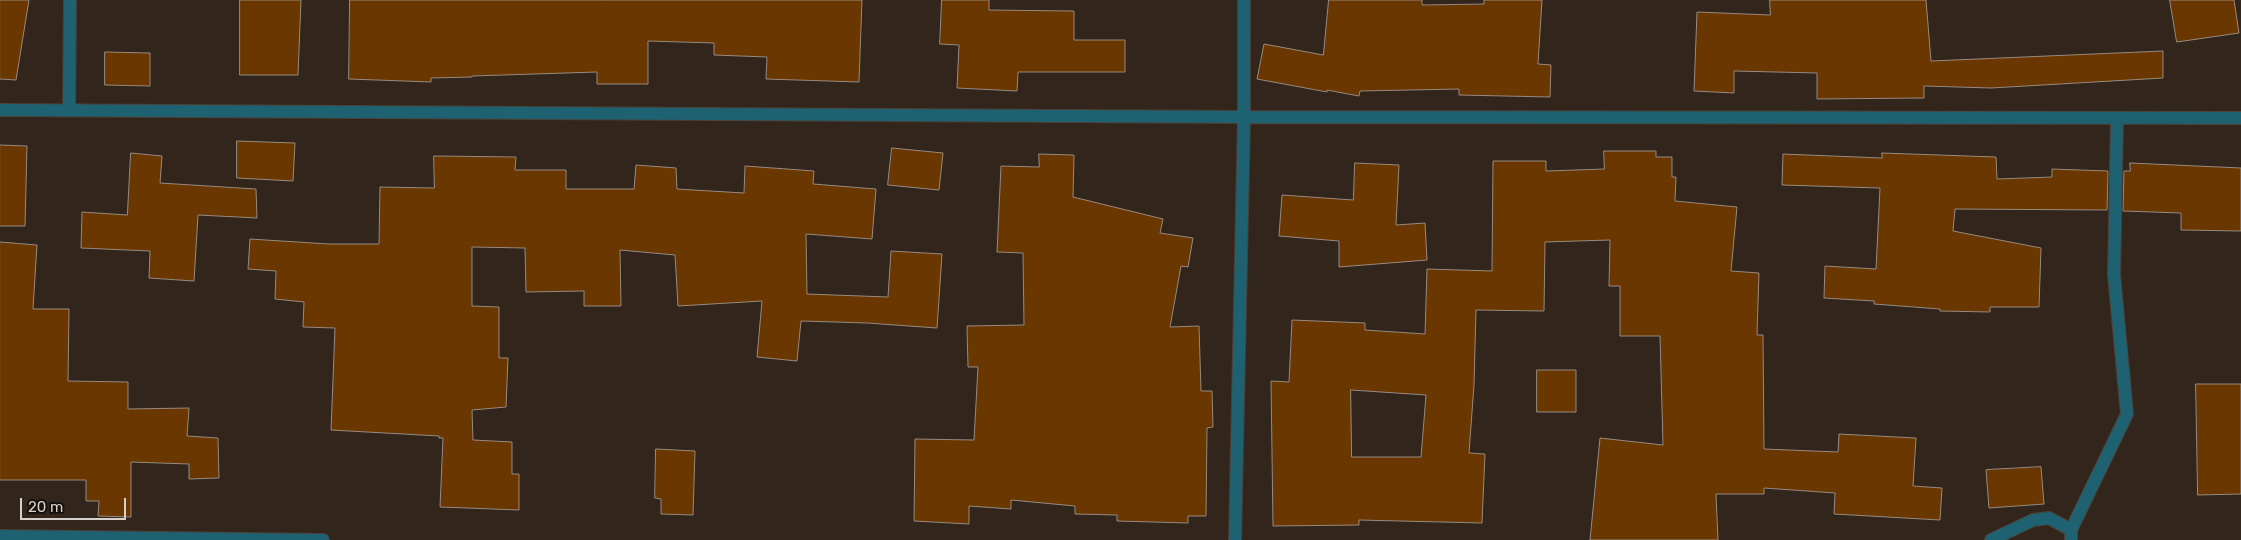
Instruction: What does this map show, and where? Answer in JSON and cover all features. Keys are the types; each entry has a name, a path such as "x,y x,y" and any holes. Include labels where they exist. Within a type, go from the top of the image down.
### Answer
{"street":[{"path":"69,110 70,0"},
{"path":"1235,540 1244,117 1244,0"},
{"path":"0,110 1244,117 2241,118"},
{"path":"1992,540 2033,520 2050,518 2071,535 2127,414 2114,275 2117,118"},
{"path":"0,536 323,540"}],"building":[{"path":"0,0 29,0 16,80 0,79"},
{"path":"240,0 301,0 298,75 240,75"},
{"path":"350,0 862,0 859,82 766,79 767,57 714,55 714,43 648,41 648,84 597,84 597,72 431,78 431,82 349,79"},
{"path":"942,0 989,0 989,10 1074,11 1074,40 1125,40 1125,72 1018,72 1017,91 957,88 959,45 940,44"},
{"path":"1329,0 1422,0 1422,5 1484,4 1484,0 1542,0 1538,64 1551,65 1550,97 1459,95 1459,89 1360,91 1359,96 1257,79 1264,44 1323,55"},
{"path":"1770,0 1926,0 1931,61 2163,51 2163,78 1991,88 1924,86 1924,98 1817,99 1817,73 1734,71 1734,93 1694,91 1697,12 1770,15"},
{"path":"2170,0 2234,0 2239,33 2177,42"},
{"path":"105,52 150,53 150,86 105,85"},
{"path":"237,141 295,143 293,181 237,178"},
{"path":"0,145 27,146 25,226 0,226"},
{"path":"892,148 943,153 939,190 888,185"},
{"path":"1604,151 1656,151 1656,157 1672,157 1672,177 1676,177 1675,201 1737,207 1731,271 1759,273 1757,335 1763,335 1764,449 1838,452 1839,434 1916,438 1913,486 1942,488 1940,520 1834,514 1835,493 1764,488 1764,494 1716,494 1718,540 1590,540 1600,438 1663,445 1660,336 1620,336 1620,286 1609,286 1610,240 1545,242 1544,311 1476,310 1474,385 1469,453 1485,454 1482,523 1359,520 1359,525 1273,526 1271,381 1289,382 1292,320 1365,323 1365,330 1425,334 1427,269 1492,271 1493,161 1546,161 1546,171 1604,169","holes":["1351,390 1426,395 1421,457 1352,457"]},
{"path":"131,153 162,156 160,183 256,189 257,218 198,215 194,281 149,278 150,251 81,248 82,212 127,215"},
{"path":"1882,153 1996,157 1997,179 2052,177 2052,169 2108,171 2107,210 1955,209 1953,231 2041,248 2039,307 1990,307 1990,312 1940,311 1940,309 1874,304 1874,301 1824,298 1825,266 1876,269 1880,188 1782,185 1783,154 1882,158"},
{"path":"1039,154 1074,155 1073,197 1163,219 1160,233 1193,238 1188,267 1181,266 1170,327 1199,326 1201,391 1212,391 1213,427 1207,428 1206,516 1188,516 1188,523 1117,521 1117,515 1075,514 1075,506 1011,500 1011,509 969,506 969,524 914,521 915,439 974,440 978,367 968,367 967,326 1024,325 1023,253 997,252 1001,166 1039,167"},
{"path":"434,156 516,157 515,170 566,170 566,189 634,189 636,165 676,168 677,189 744,193 745,166 814,171 813,184 876,189 872,239 806,234 807,294 888,297 891,251 942,254 937,328 801,321 797,361 757,357 762,301 678,306 675,255 620,250 621,306 584,306 584,291 526,292 525,248 472,247 472,306 499,307 499,358 508,358 506,407 472,410 473,440 512,442 512,474 519,474 519,510 440,507 443,438 439,438 439,436 331,430 335,328 303,327 304,302 275,299 276,271 248,269 250,239 329,244 379,244 380,187 434,188"},
{"path":"1355,163 1399,165 1396,225 1425,223 1427,260 1339,267 1339,241 1279,236 1282,195 1353,200"},
{"path":"2130,163 2241,168 2241,231 2181,230 2181,213 2123,211 2124,171 2130,171"},
{"path":"0,242 37,245 33,309 69,309 68,381 128,382 128,409 189,408 187,436 218,438 219,478 189,479 189,464 131,462 131,517 98,516 99,501 86,501 86,480 0,480"},
{"path":"1537,370 1576,370 1576,412 1537,412"},
{"path":"2196,384 2241,384 2241,494 2198,495"},
{"path":"656,449 695,451 693,515 661,514 661,499 655,498"},
{"path":"2041,467 2044,504 1989,508 1986,470"}]}
